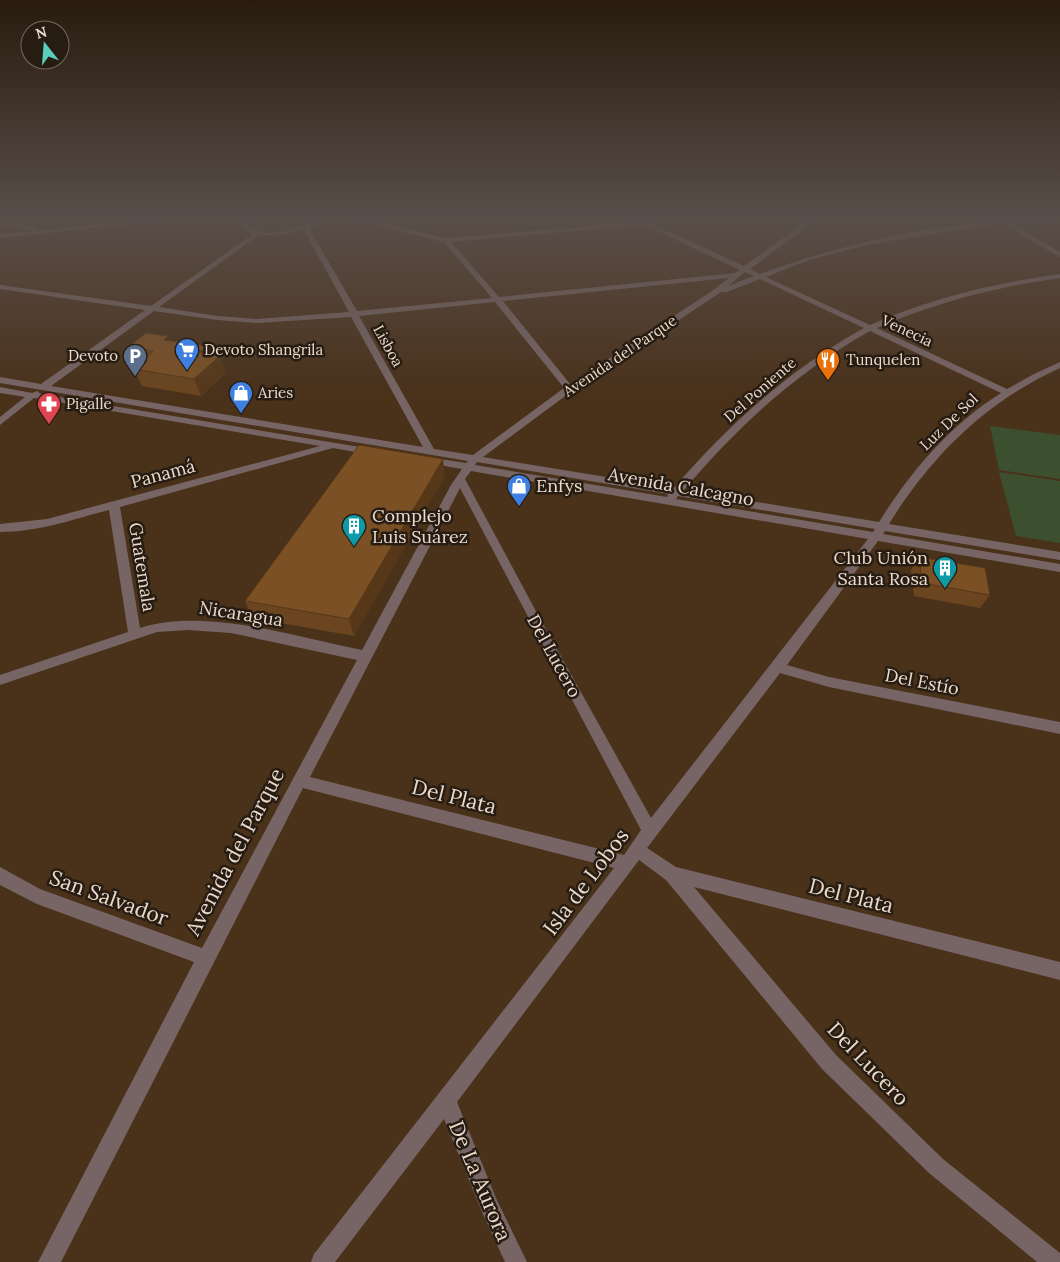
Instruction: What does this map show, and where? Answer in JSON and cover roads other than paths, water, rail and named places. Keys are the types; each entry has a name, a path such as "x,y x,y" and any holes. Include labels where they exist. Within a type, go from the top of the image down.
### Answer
{"street":[{"path":"0,422 33,395 45,392 46,389 43,387 197,277"},
{"name":"Lisboa","path":"334,277 431,452"},
{"path":"478,277 569,390"},
{"path":"0,288 151,310 257,321 355,314 697,277"},
{"name":"Avenida del Parque","path":"49,1262 364,656 460,479 471,463 569,390 715,293 735,277"},
{"path":"715,293 758,277"},
{"name":"Venecia","path":"762,277 1005,391"},
{"name":"Del Poniente","path":"669,501 694,469 759,405 818,359 868,328 929,304 1032,279 1052,277"},
{"name":"Luz De Sol","path":"878,532 908,486 948,439 980,410 1005,391 1060,364"},
{"name":"Avenida Calcagno","path":"0,380 431,452 471,463 669,501 878,532 1060,556"},
{"name":"Avenida Calcagno","path":"0,390 334,446 676,492 1060,568"},
{"path":"166,418 175,409"},
{"name":"Panamá","path":"0,528 14,528 47,522 334,446"},
{"name":"Del Lucero","path":"460,479 536,625 650,831"},
{"name":"Guatemala","path":"114,505 135,634"},
{"name":"Isla de Lobos","path":"322,1262 650,831 778,667 878,532"},
{"name":"Nicaragua","path":"0,680 157,627 209,626 232,628 364,656"},
{"name":"Del Estío","path":"778,667 829,682 1060,728"},
{"name":"Del Plata","path":"300,781 632,857 672,874 1060,971"},
{"name":"Del Lucero","path":"672,874 829,1062 936,1166 1054,1262"},
{"name":"San Salvador","path":"0,875 14,885 37,896 206,958"},
{"name":"De La Aurora","path":"446,1100 489,1205 516,1262"}],"place":[{"name":"Devoto Shangrila","path":"187,371"},
{"name":"Devoto","path":"135,377"},
{"name":"Tunquelen","path":"828,381"},
{"name":"Aries","path":"241,414"},
{"name":"Pigalle","path":"49,425"},
{"name":"Enfys","path":"519,507"},
{"name":"Complejo Luis Suárez","path":"354,547"},
{"name":"Club Unión Santa Rosa","path":"945,589"}]}
